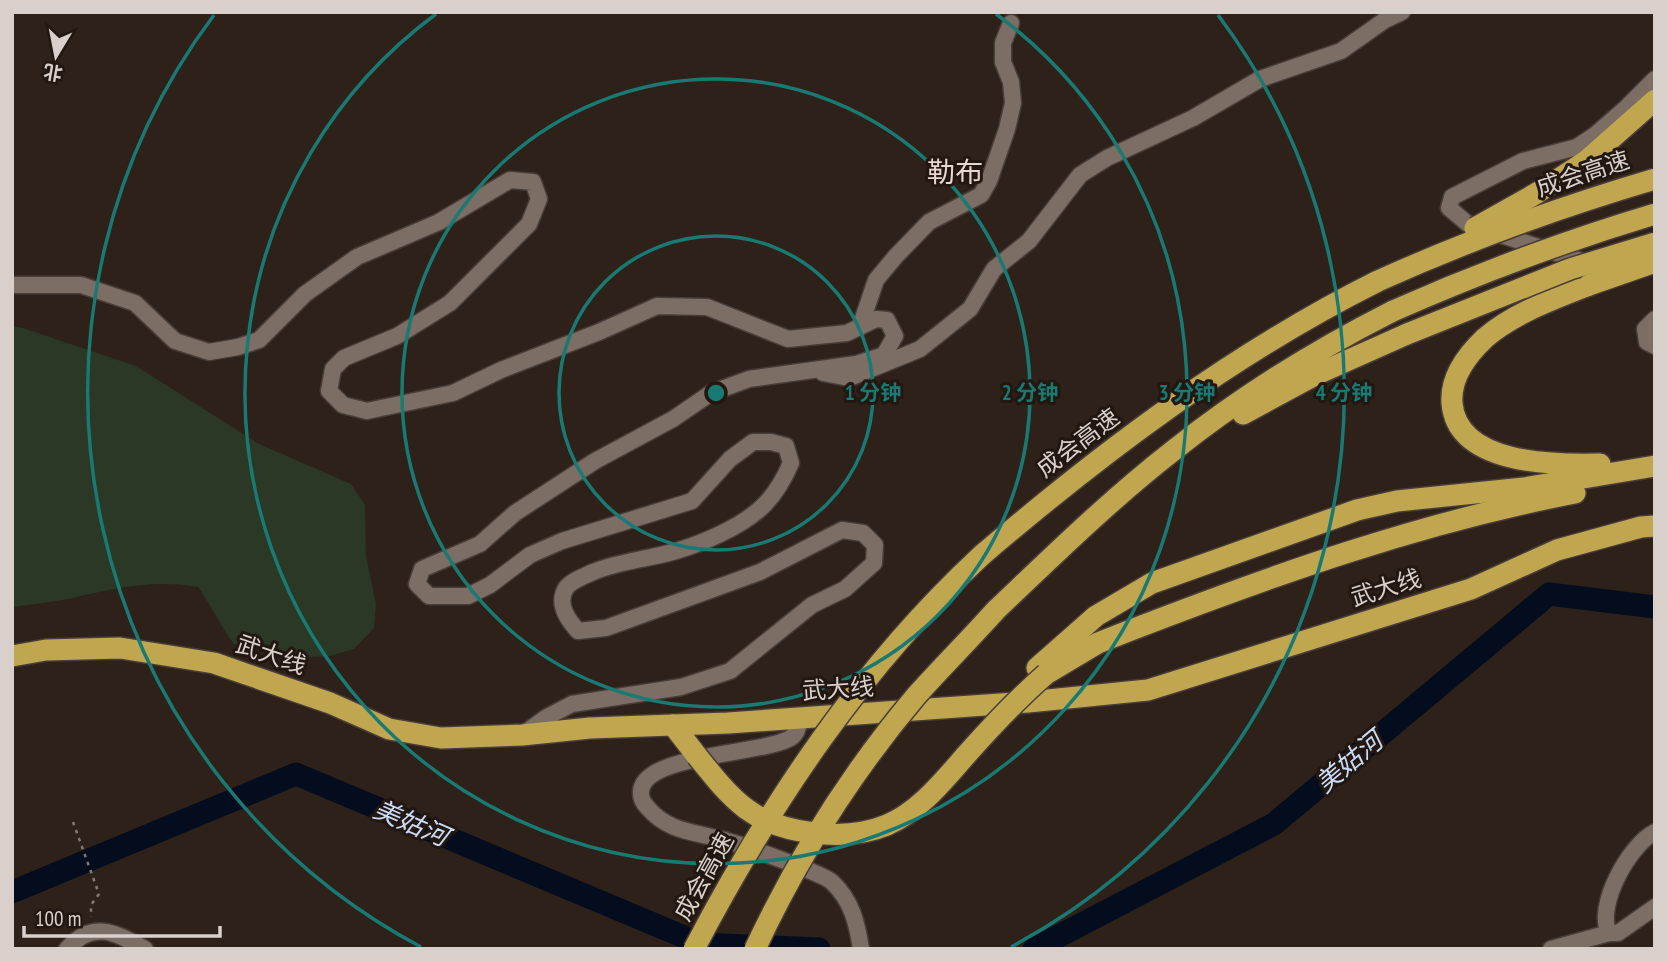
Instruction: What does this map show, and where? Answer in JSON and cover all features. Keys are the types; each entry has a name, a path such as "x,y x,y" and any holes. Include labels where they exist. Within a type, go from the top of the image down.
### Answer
{"highway":[{"path":"1388,276 1537,193 1586,161 1655,100"},
{"name":"成会高速","path":"694,949 756,837 797,772 855,696 951,584 1056,492 1202,384 1297,323 1388,276 1447,250 1566,205 1655,179"},
{"path":"755,949 801,860 862,767 917,696 996,610 1116,499 1174,450 1286,370 1393,311 1460,281 1564,242 1655,214"},
{"path":"1116,499 1197,440 1315,375 1407,334 1570,269 1655,243"},
{"path":"1655,263 1589,285 1528,311 1486,337 1470,354 1458,372 1452,388 1452,407 1458,424 1467,436 1482,446 1507,456 1558,464 1655,464"},
{"path":"673,725 734,800 753,815 786,828 827,834 851,834 888,825 914,808 939,786 1042,671 1096,617 1152,583 1357,510 1397,501 1524,488 1655,464"},
{"path":"1042,671 1098,643 1144,625 1412,532 1527,502 1655,481"},
{"name":"武大线","path":"12,656 46,650 120,648 214,663 330,703 389,729 441,737 522,735 590,728 798,718 1028,702 1148,690 1471,589 1558,550 1641,527 1655,526"}],"street":[{"path":"813,371 849,378 920,349 970,309 995,270 1029,241 1080,175 1107,158 1193,118 1260,79 1341,51 1385,20 1402,12"},
{"path":"860,327 876,280 895,256 929,222 981,195 989,181 1013,103 1011,82 1003,62 1003,43 1011,23"},
{"path":"1655,79 1616,117 1577,147 1523,161 1452,197 1449,208 1468,224 1602,268 1636,273 1655,263"},
{"path":"12,285 81,285 135,303 174,341 209,352 238,347 259,340 304,294 357,257 439,222 510,180 533,182 539,199 529,224 450,303 397,336 344,358 333,369 329,391 343,405 368,411 453,393 501,370 657,306 707,307 788,340 847,333 876,319 887,320 895,336 884,355 813,371 749,379 711,393 673,419 594,460 515,513 480,544 422,569 417,584 429,596 468,596 490,585 530,555 551,546 692,501 730,459 753,442 771,442 786,446 791,463 783,481 761,508 721,533 677,551 605,568 577,579 566,589 562,604 565,616 578,631 606,628 760,572 842,530 863,533 875,545 874,563 865,573 845,589 812,605 730,671 681,687 572,704 547,717 522,735"},
{"path":"1655,319 1645,330 1647,342 1655,346"},
{"path":"798,718 799,726 794,736 780,742 654,772 642,786 640,796 657,819 675,829 723,840 830,880 846,898 856,918 861,949"},
{"path":"1609,933 1605,925 1605,913 1613,885 1643,837 1655,832"},
{"path":"1550,949 1618,933 1655,907"},
{"path":"67,949 73,942 96,929 117,933 145,949"}],"path":[{"path":"73,822 99,894 91,905 90,913 96,929"}],"green space":[{"path":"12,326 136,366 257,443 351,484 365,505 366,556 376,604 374,628 354,649 330,656 307,657 234,644 198,587 167,584 135,586 12,607"}],"waterway":[{"name":"美姑河","path":"1034,949 1274,824 1549,594 1655,607"},
{"name":"美姑河","path":"12,892 296,774 701,944 819,949"}],"district":[{"name":"勒布","path":"955,172"}]}
